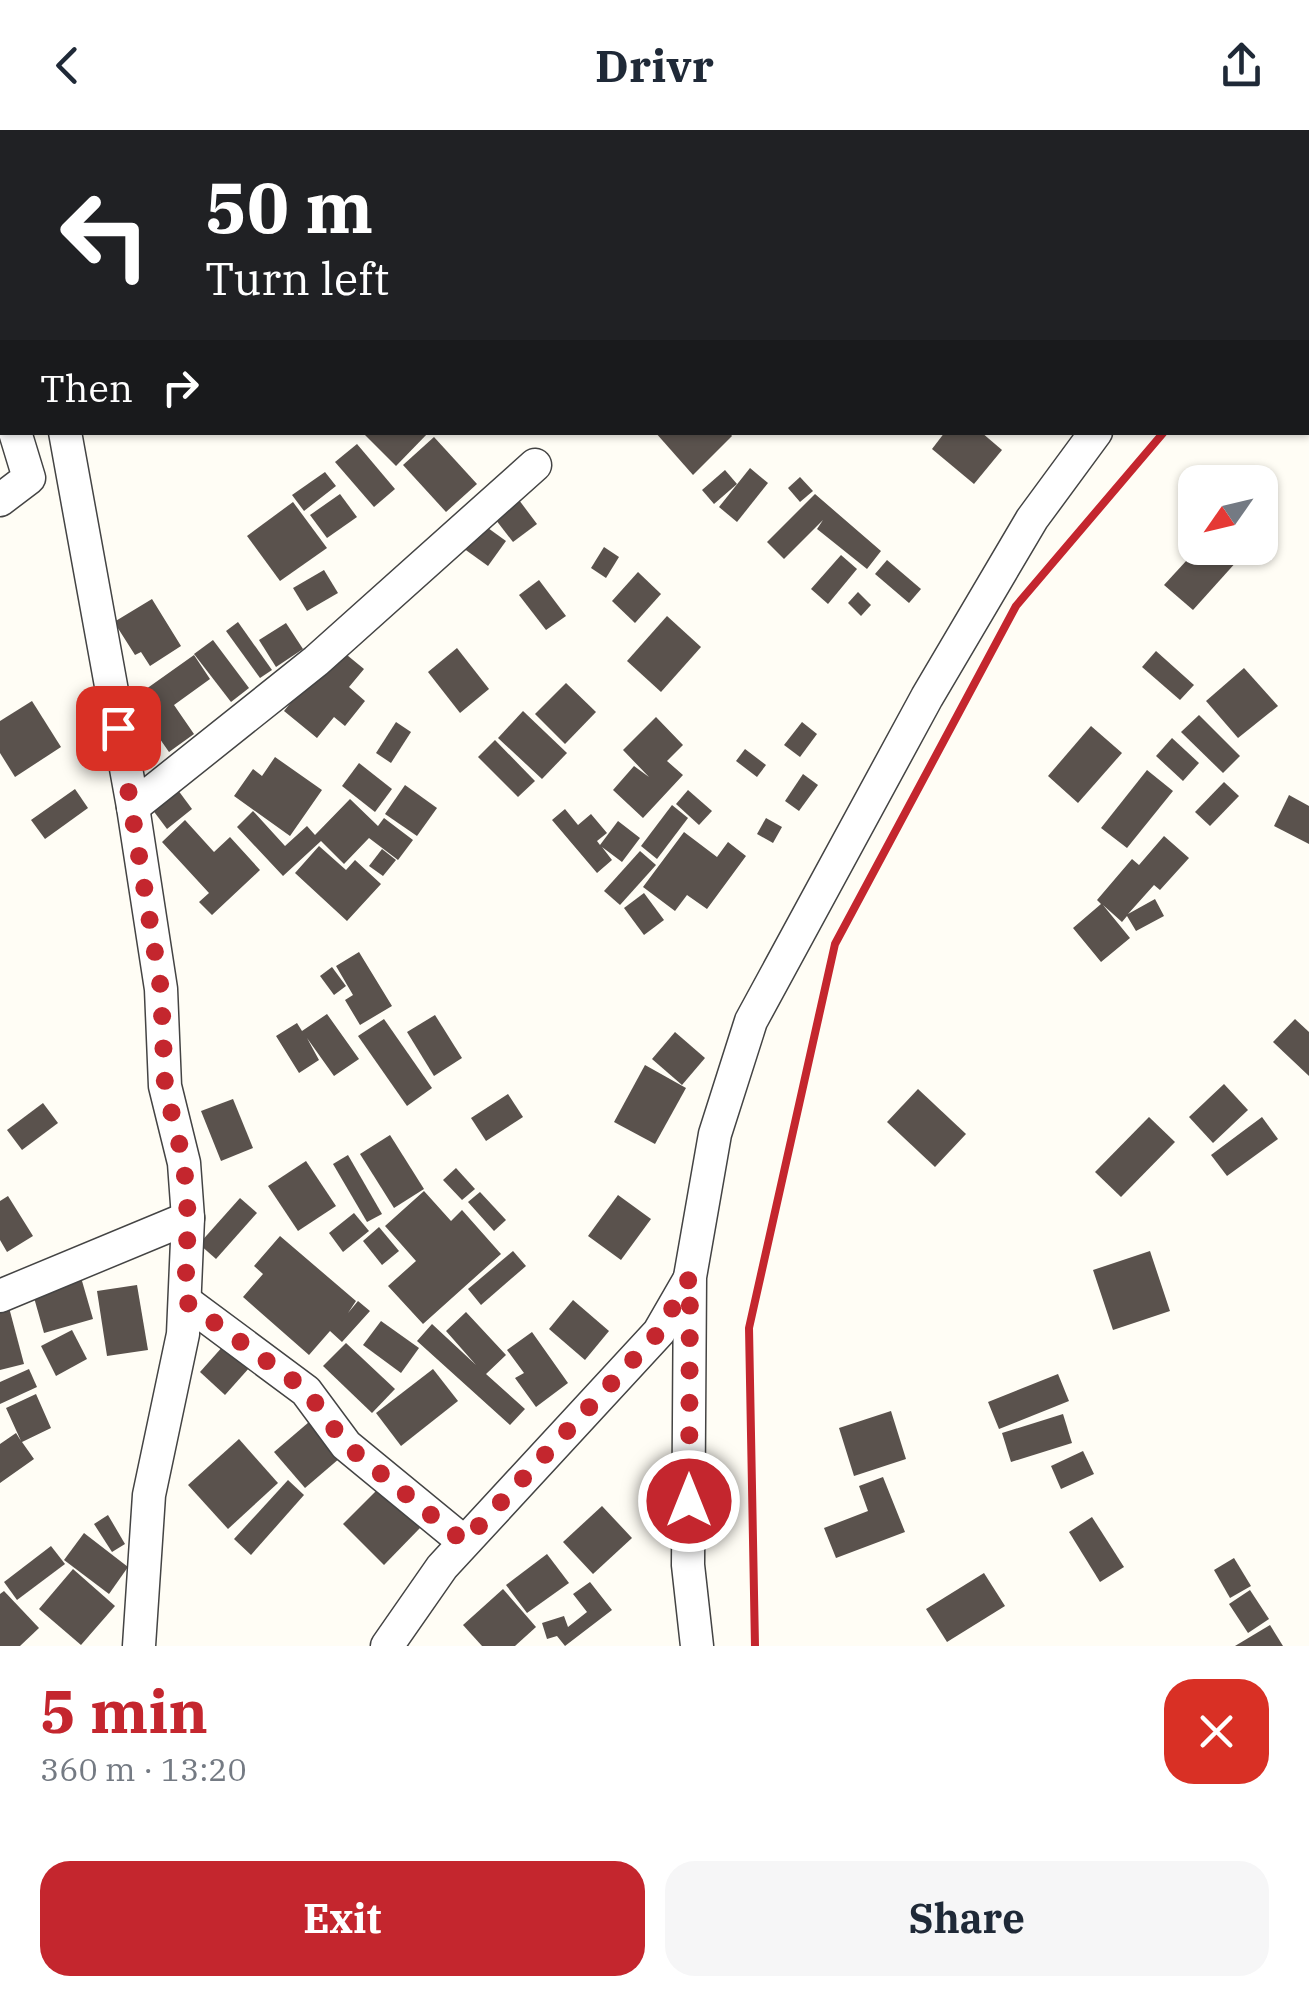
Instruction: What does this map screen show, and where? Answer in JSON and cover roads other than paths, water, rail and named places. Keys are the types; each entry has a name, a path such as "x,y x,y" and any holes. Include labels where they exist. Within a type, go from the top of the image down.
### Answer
{"street":[{"path":"0,500 30,478 15,435"},
{"path":"66,435 133,806 161,989 165,1086 184,1163 188,1218 183,1334 149,1495 139,1646"},
{"path":"697,1646 688,1565 690,1277 715,1134 752,1021 927,697 1032,520 1094,435"},
{"path":"133,806 316,662 535,465"},
{"path":"0,1296 188,1218"},
{"path":"387,1646 464,1542 659,1332 690,1277"},
{"path":"185,1301 306,1390 346,1445 464,1542"}],"railway":[{"path":"755,1646 749,1328 835,944 1016,606 1161,435"}]}
